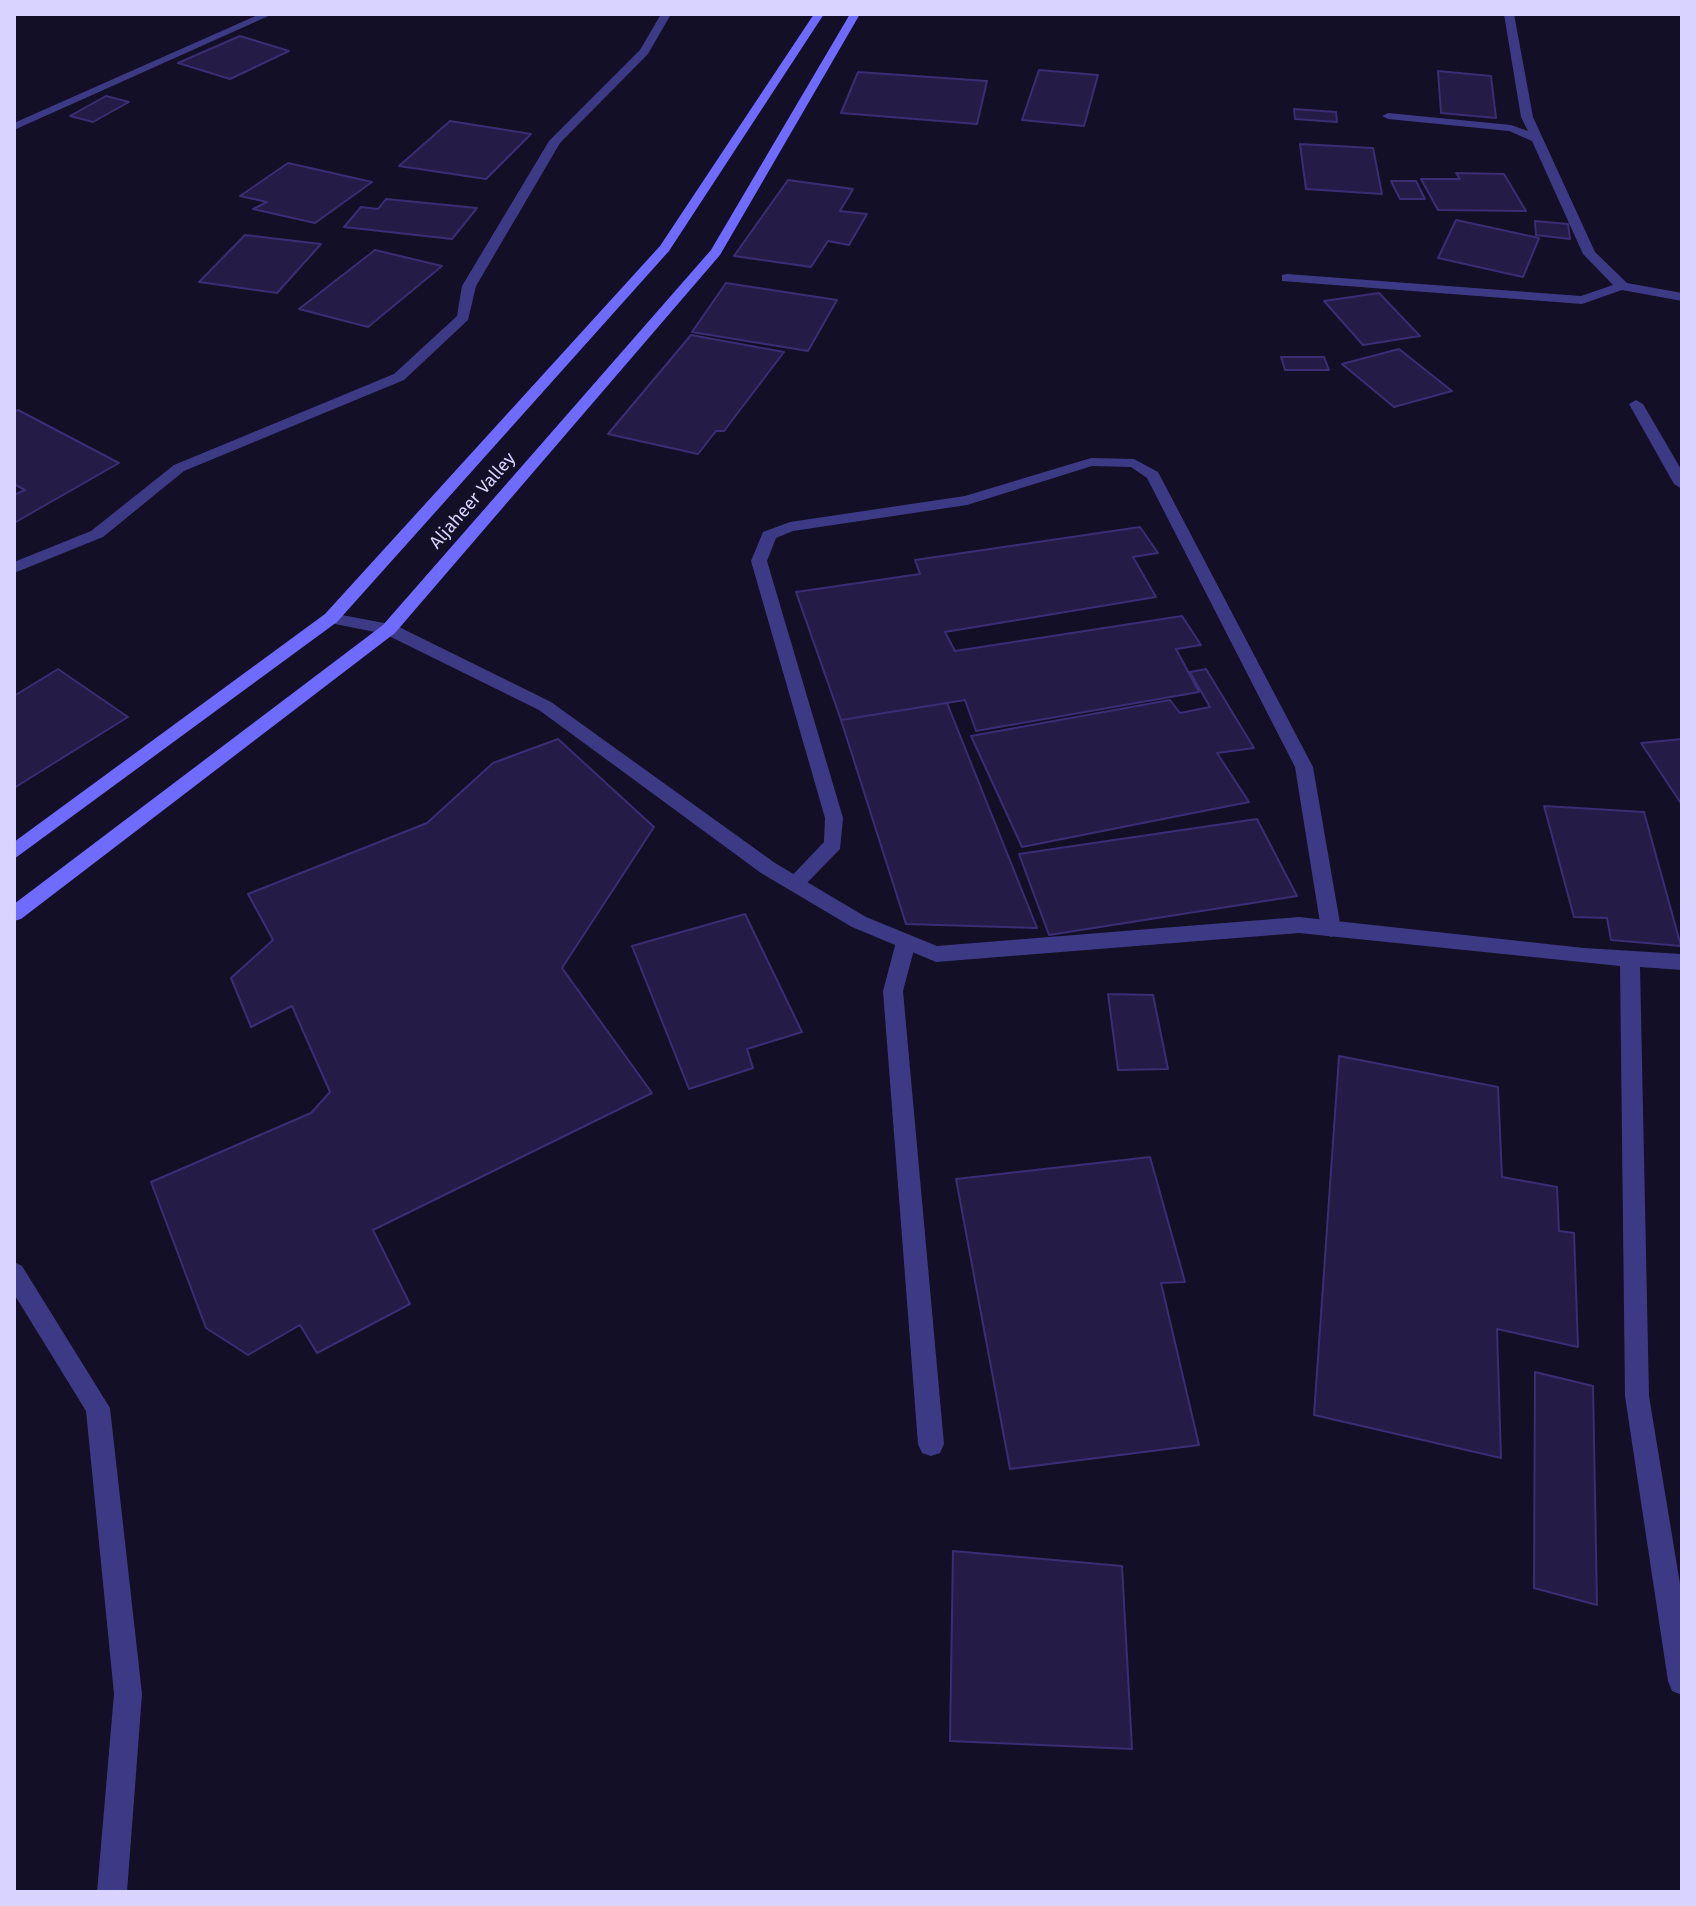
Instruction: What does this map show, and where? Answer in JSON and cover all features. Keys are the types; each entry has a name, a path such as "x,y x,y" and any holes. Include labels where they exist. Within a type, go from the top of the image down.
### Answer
{"street":[{"path":"14,127 268,14"},
{"path":"14,568 97,534 179,468 399,377 463,317 469,286 555,141 644,52 666,14"},
{"name":"Aljaheer Valley","path":"14,852 331,618 665,248 819,14"},
{"name":"Aljaheer Valley","path":"14,914 389,629 716,252 855,14"},
{"path":"1509,14 1527,117 1589,254 1622,286 1682,297"},
{"path":"1388,116 1511,128 1535,138"},
{"path":"1287,278 1582,300 1622,286"},
{"path":"1636,404 1682,484"},
{"path":"794,884 833,844 834,818 759,561 769,535 790,527 967,500 1091,462 1134,463 1153,475 1304,767 1331,929"},
{"path":"331,618 389,629 545,706 794,884 859,922 936,954 1299,925 1682,962"},
{"path":"906,942 893,991 931,1444"},
{"path":"1630,959 1637,1396 1682,1681"},
{"path":"14,1273 98,1408 128,1694 112,1892"}],"building":[{"path":"240,36 289,51 230,79 178,63"},
{"path":"1039,70 1098,75 1084,126 1022,120"},
{"path":"1438,71 1491,76 1496,118 1441,113"},
{"path":"858,72 987,81 977,124 841,113"},
{"path":"106,96 129,102 93,122 70,116"},
{"path":"1294,109 1336,112 1337,122 1295,119"},
{"path":"450,121 531,134 486,179 399,166"},
{"path":"1300,144 1373,148 1382,194 1306,189"},
{"path":"288,163 372,182 315,223 253,209 267,202 240,196"},
{"path":"1456,173 1504,174 1526,211 1438,210 1421,179 1460,179"},
{"path":"788,180 853,189 840,211 867,214 849,245 828,241 811,267 734,256"},
{"path":"1391,181 1416,181 1425,199 1400,199"},
{"path":"386,199 477,208 452,239 344,227 361,207 378,209"},
{"path":"1456,220 1539,238 1523,277 1438,258"},
{"path":"1535,221 1568,224 1570,239 1536,235"},
{"path":"245,235 321,244 277,293 199,282"},
{"path":"375,250 442,266 368,327 299,309"},
{"path":"726,283 837,300 808,351 692,332"},
{"path":"1379,293 1420,336 1363,345 1324,301"},
{"path":"691,335 784,352 724,431 716,431 698,454 608,434"},
{"path":"1399,349 1452,391 1394,407 1342,364"},
{"path":"1281,357 1324,357 1329,370 1285,370"},
{"path":"18,410 119,463 14,523 14,495 25,490 14,484 14,412"},
{"path":"1140,527 1158,553 1133,557 1156,597 945,632 955,651 1182,616 1201,645 1176,649 1199,692 976,731 965,700 841,720 796,592 920,574 915,560"},
{"path":"58,669 128,717 14,788 14,696"},
{"path":"1206,669 1254,748 1217,753 1249,802 1022,847 971,736 1170,700 1180,713 1210,707 1190,672"},
{"path":"947,703 1037,928 906,924 841,720"},
{"path":"558,739 654,827 562,968 652,1093 373,1230 410,1304 317,1353 300,1325 248,1355 206,1328 151,1182 311,1113 330,1092 292,1006 251,1027 231,978 273,940 248,894 427,823 493,763"},
{"path":"1682,739 1682,805 1641,743"},
{"path":"1544,806 1644,812 1681,946 1611,940 1607,918 1574,917"},
{"path":"1257,819 1297,896 1049,935 1019,854"},
{"path":"745,914 802,1032 747,1049 753,1068 689,1089 632,946"},
{"path":"1108,994 1153,995 1168,1069 1118,1070"},
{"path":"1339,1056 1498,1087 1502,1177 1557,1187 1559,1231 1574,1233 1578,1347 1497,1329 1501,1458 1314,1415"},
{"path":"1150,1157 1185,1282 1161,1283 1199,1445 1010,1469 956,1179"},
{"path":"1535,1372 1593,1386 1597,1605 1534,1588"},
{"path":"953,1551 1122,1566 1132,1749 950,1741"}]}
